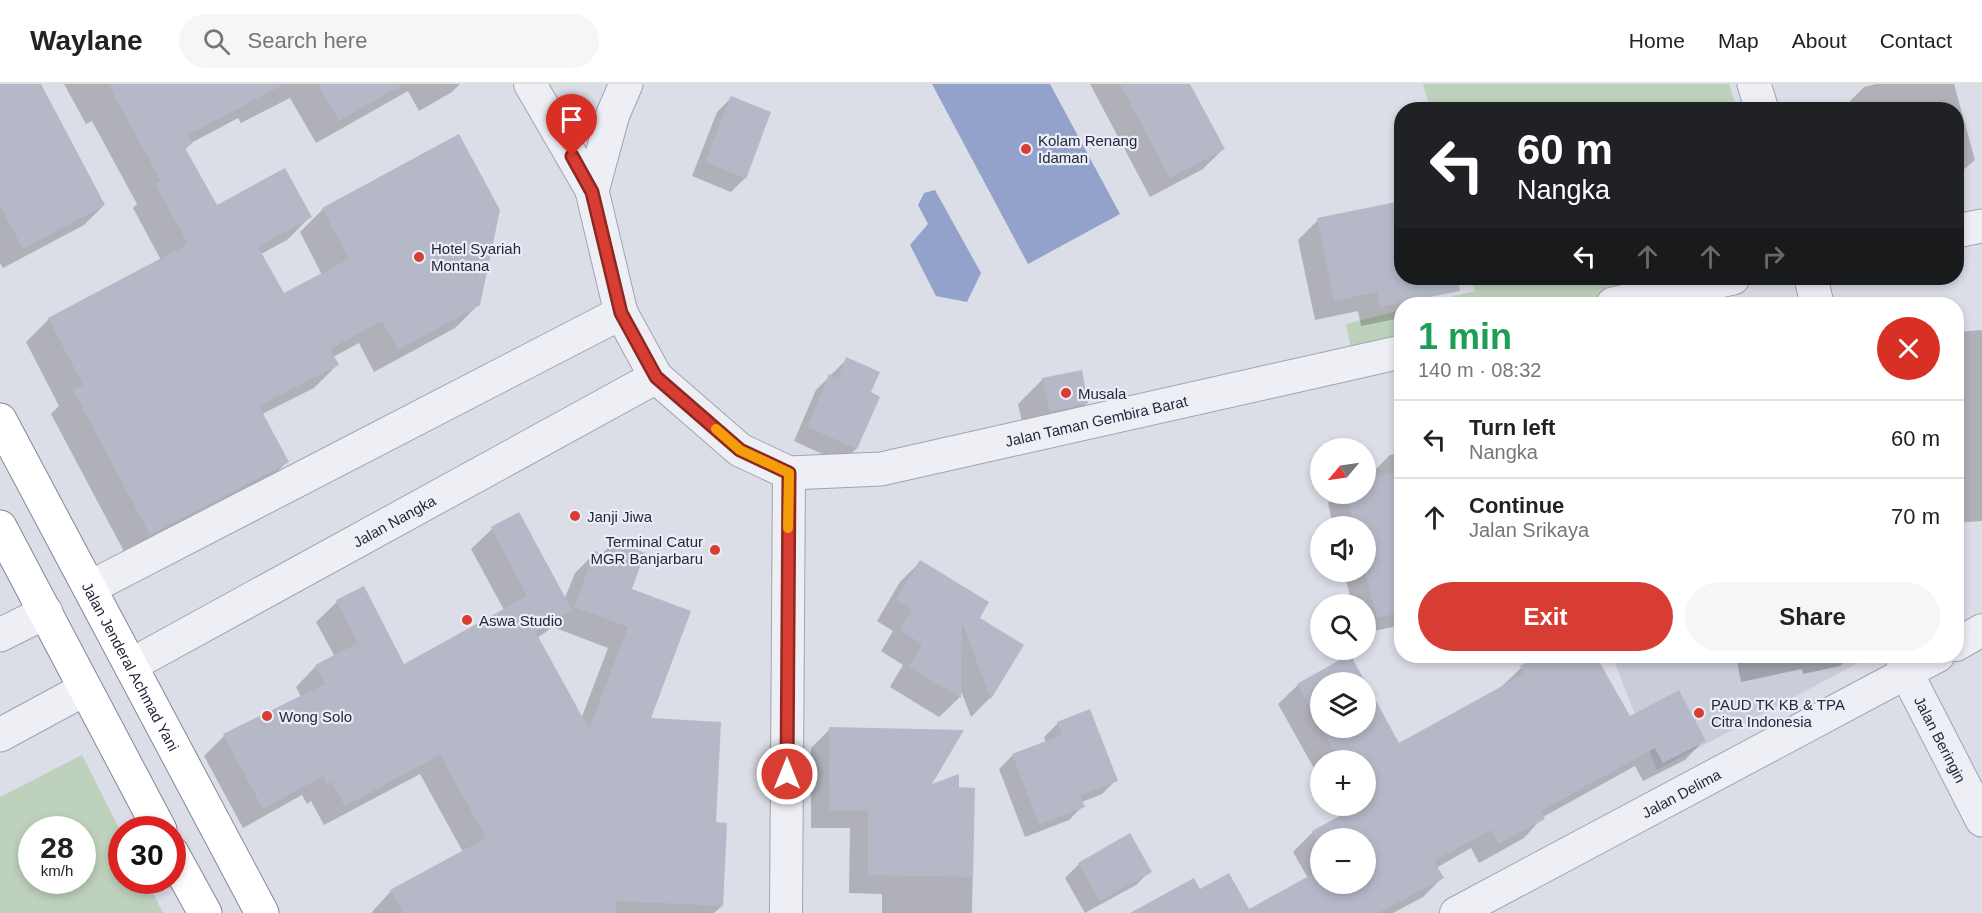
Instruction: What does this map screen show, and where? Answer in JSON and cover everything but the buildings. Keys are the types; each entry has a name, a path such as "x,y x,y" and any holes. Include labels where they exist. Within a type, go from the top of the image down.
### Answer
{"highway":[{"name":"Jalan Jenderal Achmad Yani","path":"0,420 91,587 261,913"},
{"path":"0,527 153,816"},
{"path":"186,878 205,913"}],"street":[{"path":"530,84 592,192 621,313 656,377 740,450 789,473 786,913"},
{"path":"592,192 613,114 626,84"},
{"path":"1754,84 1760,102"},
{"path":"1964,229 1982,226"},
{"path":"1645,297 1701,285"},
{"path":"91,587 621,313"},
{"name":"Jalan Taman Gembira Barat","path":"789,473 881,469 1394,354"},
{"name":"Jalan Nangka","path":"131,664 656,377"},
{"path":"0,635 46,612"},
{"path":"1964,640 1982,630"},
{"name":"Jalan Beringin","path":"1904,665 1982,820"},
{"name":"Jalan Delima","path":"1456,913 1904,665"},
{"path":"0,735 85,689"}],"shaded area":[{"name":"PAUD TK KB & TPA Citra Indonesia","path":"1615,663 1858,663 1657,770"}],"green space":[{"path":"1423,84 1729,84 1735,102 1428,102"},
{"path":"1474,285 1650,285 1600,297 1451,297 1475,291"},
{"path":"1394,312 1394,349 1353,359 1346,324"},
{"path":"82,755 113,816 108,816 108,894 154,894 163,913 0,913 0,797"}],"water":[{"name":"Kolam Renang Idaman","path":"932,84 1050,84 1120,214 1028,264"},
{"path":"935,190 981,273 967,302 936,296 910,245 928,224 918,205 924,193"}],"slow traffic":[{"path":"716,429 740,450 789,473 788,528"}],"place":[{"name":"Kolam Renang Idaman","path":"1026,149"},
{"name":"Hotel Syariah Montana","path":"419,257"},
{"name":"Musala","path":"1066,393"},
{"name":"Janji Jiwa","path":"575,516"},
{"name":"Terminal Catur MGR Banjarbaru","path":"715,550"},
{"name":"Aswa Studio","path":"467,620"},
{"name":"PAUD TK KB & TPA Citra Indonesia","path":"1699,713"},
{"name":"Wong Solo","path":"267,716"}],"route":[{"path":"572,156 592,192 621,313 656,377 740,450 789,473 787,774"}]}
